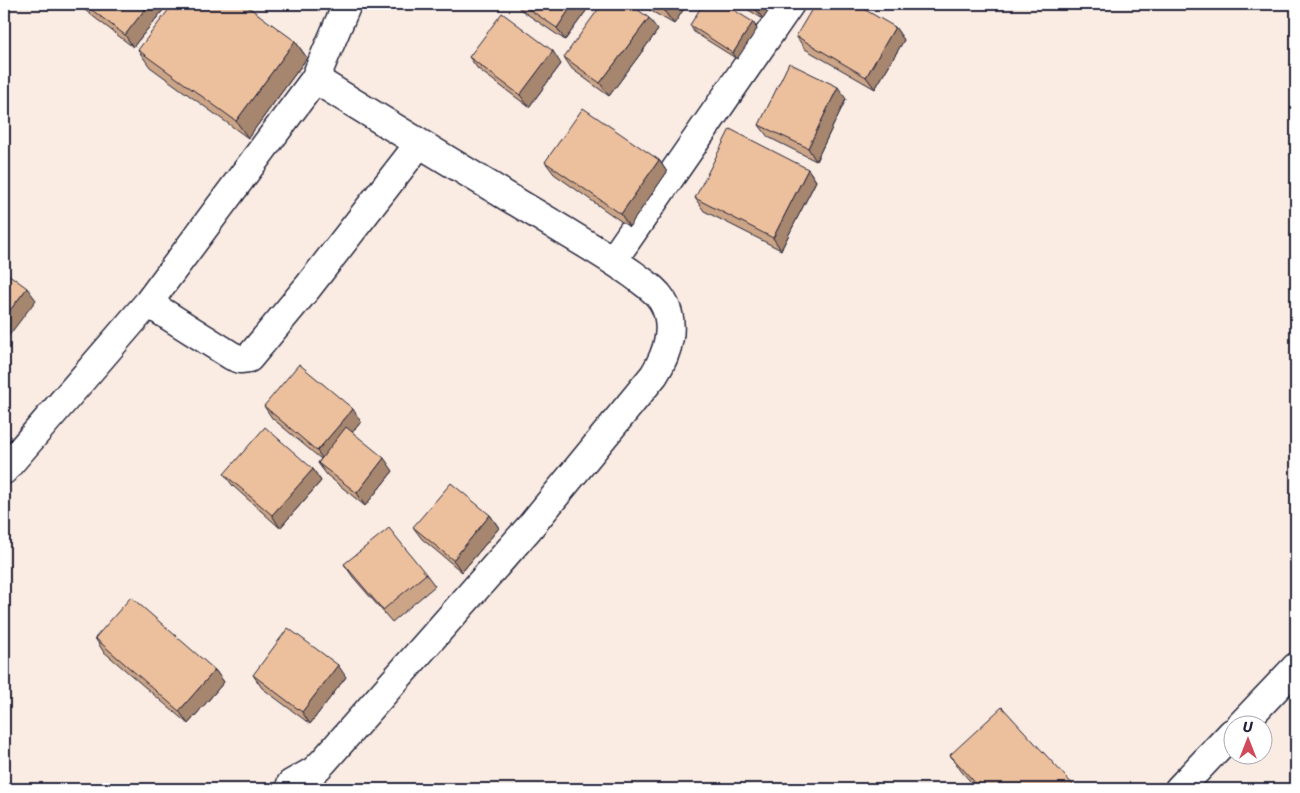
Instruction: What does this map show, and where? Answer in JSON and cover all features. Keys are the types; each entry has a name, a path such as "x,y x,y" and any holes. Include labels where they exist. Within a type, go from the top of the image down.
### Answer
{"street":[{"path":"4,470 148,303 315,78 347,4"},
{"path":"613,260 790,4"},
{"path":"291,784 314,771 529,528 654,375 663,360 669,338 669,316 656,291 613,260 419,144 315,78"},
{"path":"148,303 232,356 240,359 249,358 308,288 419,144"},
{"path":"1249,716 1296,667"},
{"path":"1179,789 1222,744"}],"building":[{"path":"84,4 149,4 125,35"},
{"path":"173,4 244,4 295,41 236,121 138,50"},
{"path":"521,4 573,4 557,28"},
{"path":"602,4 630,4 649,18 600,83 564,57"},
{"path":"652,4 670,4 665,12"},
{"path":"703,4 724,4 753,22 733,53 690,25"},
{"path":"815,4 855,4 895,27 866,77 796,36"},
{"path":"502,13 553,51 520,95 469,57"},
{"path":"789,63 838,87 808,148 759,125"},
{"path":"583,108 659,160 621,214 545,162"},
{"path":"730,129 808,169 773,238 695,198"},
{"path":"4,271 27,288 4,318"},
{"path":"299,364 353,409 317,451 264,406"},
{"path":"265,427 313,469 272,515 224,474"},
{"path":"346,427 384,458 357,493 318,463"},
{"path":"451,483 490,515 453,560 413,527"},
{"path":"389,528 426,574 383,610 344,564"},
{"path":"131,597 215,670 179,711 95,638"},
{"path":"288,628 338,665 302,712 253,675"},
{"path":"1002,707 1075,787 1072,789 981,789 950,755"}]}
